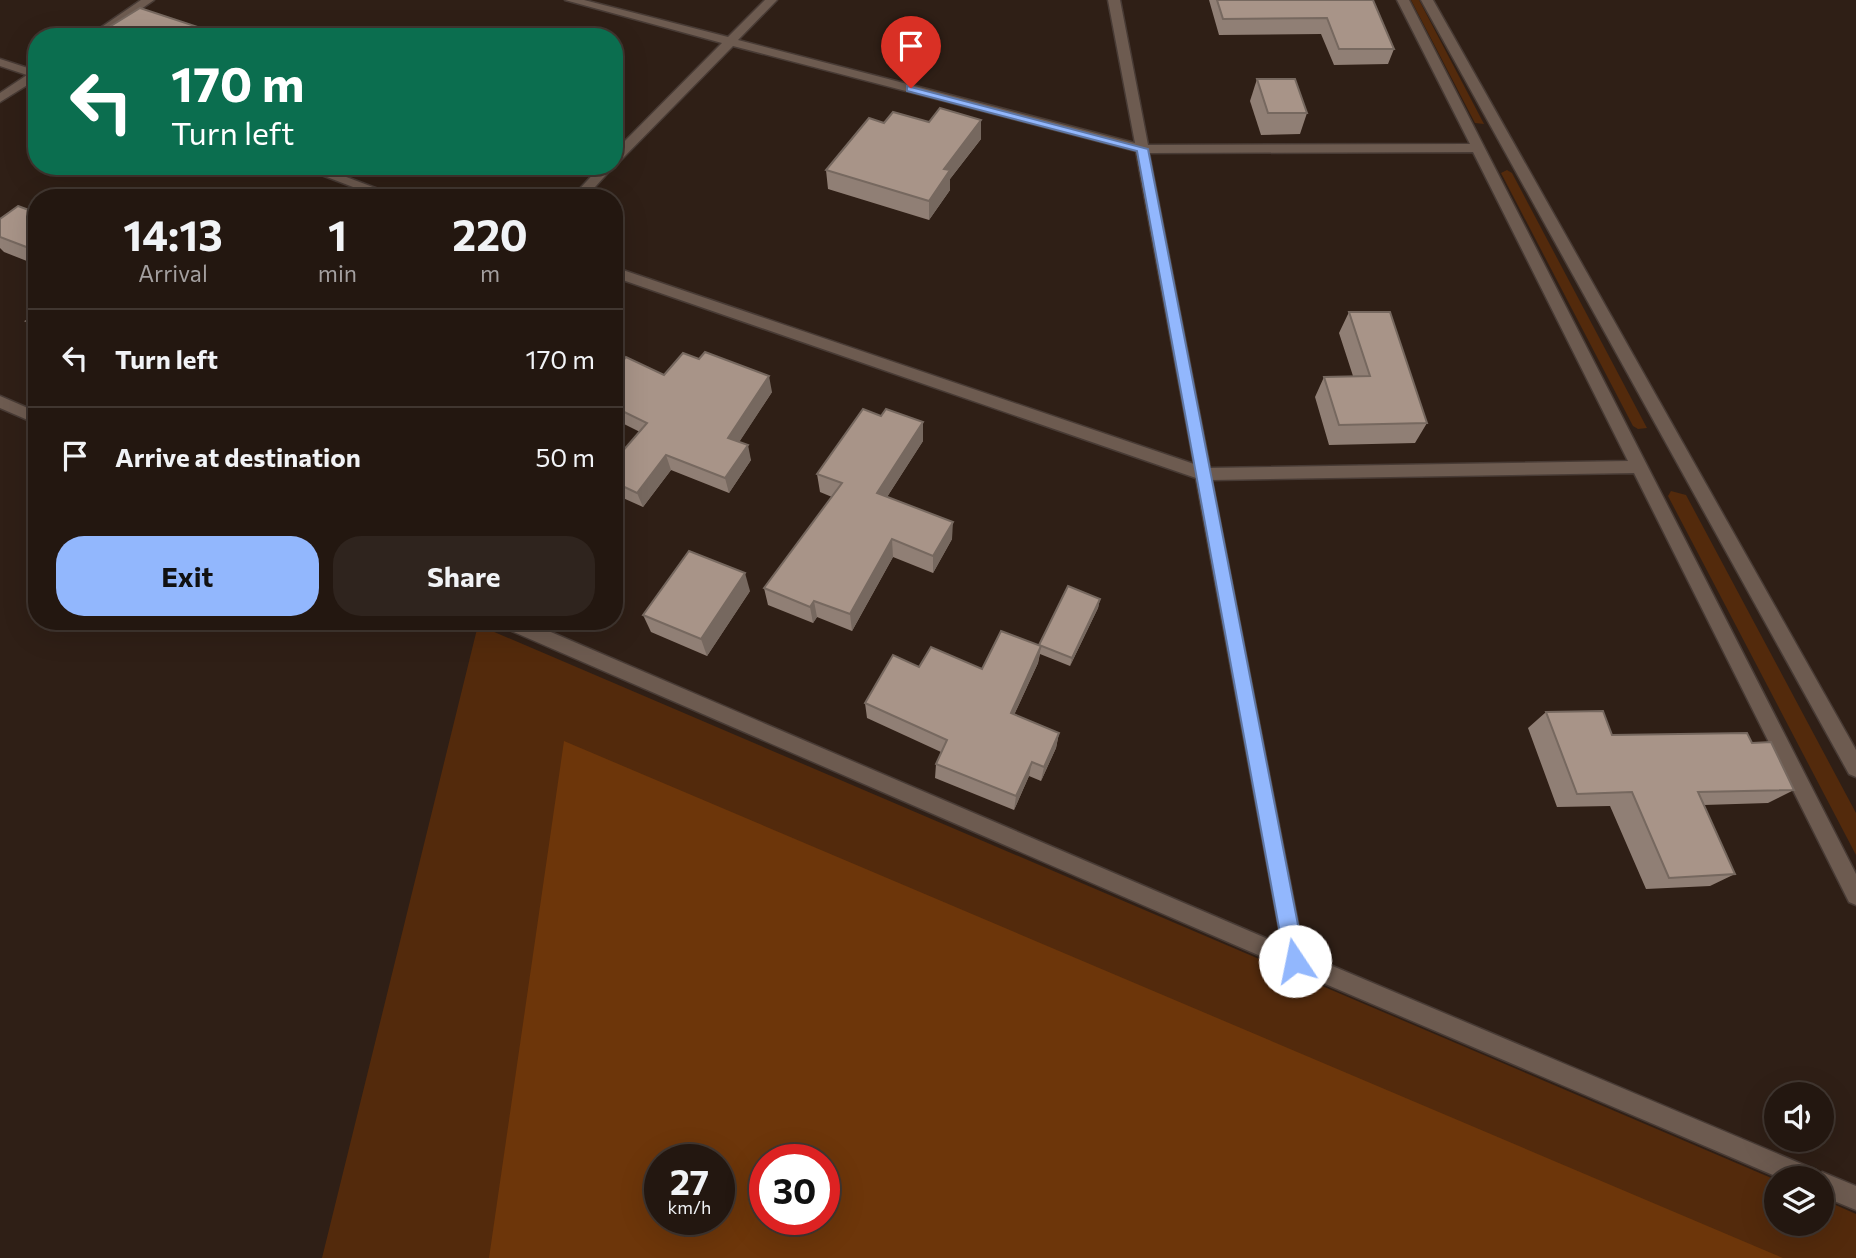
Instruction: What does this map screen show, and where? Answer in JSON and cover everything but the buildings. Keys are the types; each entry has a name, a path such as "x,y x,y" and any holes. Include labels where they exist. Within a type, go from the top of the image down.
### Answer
{"street":[{"path":"106,28 148,0"},
{"path":"571,0 1142,149 1478,148"},
{"path":"623,151 771,0"},
{"path":"1115,0 1295,961"},
{"path":"1402,0 1856,895"},
{"path":"1427,0 1856,768"},
{"path":"0,62 28,71"},
{"path":"0,98 28,79"},
{"path":"330,175 370,189"},
{"path":"586,189 599,175"},
{"path":"623,275 1204,474 1639,467"},
{"path":"0,402 28,414"},
{"path":"527,630 1295,961 1780,1166"},
{"path":"1834,1189 1856,1198"}],"shaded area":[{"path":"1411,0 1419,0 1484,124 1475,123"},
{"path":"1507,170 1512,173 1647,428 1638,429 1633,426 1501,173"},
{"path":"1671,491 1686,495 1856,813 1856,855 1668,496"},
{"path":"477,630 490,630 1764,1175 1764,1236 1834,1236 1834,1204 1856,1214 1856,1258 322,1258"},
{"path":"564,741 1783,1258 489,1258"}],"route":[{"path":"911,88 1142,149 1295,961"}]}
